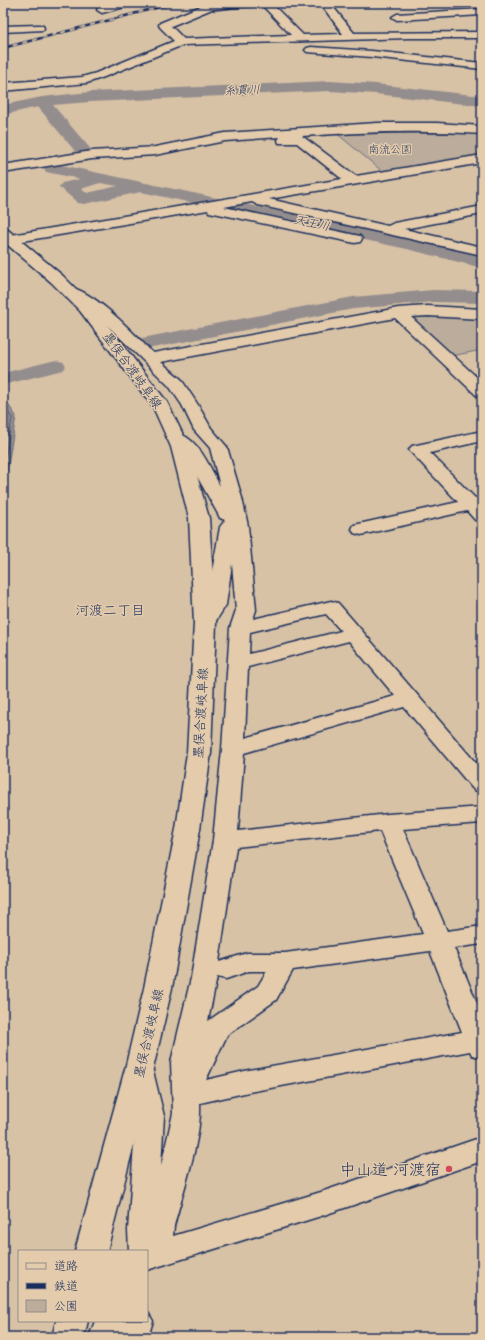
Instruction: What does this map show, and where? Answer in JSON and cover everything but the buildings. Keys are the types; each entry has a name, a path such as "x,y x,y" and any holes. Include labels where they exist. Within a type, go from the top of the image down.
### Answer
{"main road":[{"name":"墨俣合渡岐阜線","path":"7,236 86,308 161,406 180,447 199,518 205,623 199,753 188,829 158,988 139,1070 91,1250"},
{"path":"68,1337 72,1322"}],"street":[{"path":"102,10 128,3"},
{"path":"181,42 164,26 213,5 250,3"},
{"path":"265,3 300,38"},
{"path":"325,3 350,36"},
{"path":"390,8 410,35"},
{"path":"397,17 482,12"},
{"path":"3,29 39,28"},
{"path":"445,35 446,48"},
{"path":"100,75 181,42 350,36 482,35"},
{"path":"205,53 299,50 365,54 482,66"},
{"path":"3,87 69,83 175,56"},
{"path":"155,151 225,137 360,128 437,127 482,130"},
{"path":"3,169 92,155 300,139 353,181"},
{"path":"7,236 206,206 482,159"},
{"path":"247,199 384,228 482,251"},
{"path":"206,206 355,239"},
{"path":"384,228 482,210"},
{"path":"70,292 92,304 120,327 149,359 175,383 190,405 203,430 218,447 234,498 246,610 240,628 233,749 225,840 204,978 185,1062 187,1113 179,1154 159,1226 149,1254"},
{"path":"149,359 398,313 428,311 482,314"},
{"path":"398,313 482,391"},
{"path":"463,373 482,369"},
{"path":"478,507 418,450 482,436"},
{"path":"176,438 191,450 227,514 237,519"},
{"path":"360,529 478,507"},
{"path":"205,623 216,604 229,528 237,519"},
{"path":"240,628 331,607 408,699 478,773"},
{"path":"238,663 354,634"},
{"path":"233,749 408,699"},
{"path":"225,840 388,822 482,815"},
{"path":"187,1091 481,1042 388,822"},
{"path":"226,970 247,962 285,962 482,935"},
{"path":"187,1091 217,1028 267,993 285,962"},
{"path":"139,1070 150,1116 142,1230 148,1250"},
{"path":"149,1254 320,1204 482,1149"},
{"path":"105,1337 112,1322"},
{"path":"132,1337 136,1322"}],"green space":[{"name":"南流公園","path":"482,131 482,155 383,172 335,132"},
{"path":"407,315 482,316 482,350 451,356"}],"water":[{"path":"3,397 16,416 5,484 3,486"}],"waterway":[{"path":"247,5 265,3"},
{"path":"214,10 238,7"},
{"name":"糸貫川","path":"42,102 90,97 330,86 376,89 482,101"},
{"name":"糸貫川","path":"3,110 42,102"},
{"path":"42,102 86,153"},
{"name":"天王川","path":"52,168 376,237 482,262"},
{"name":"天王川","path":"96,178 91,181 68,187 84,199 135,188"},
{"name":"天王川","path":"142,344 353,303 433,296 482,297"},
{"name":"天王川","path":"3,379 56,366"}],"railway":[{"path":"3,48 175,3"}],"place":[{"name":"中山道 河渡宿","path":"449,1169"}],"district":[{"name":"河渡二丁目","path":"110,610"}]}
